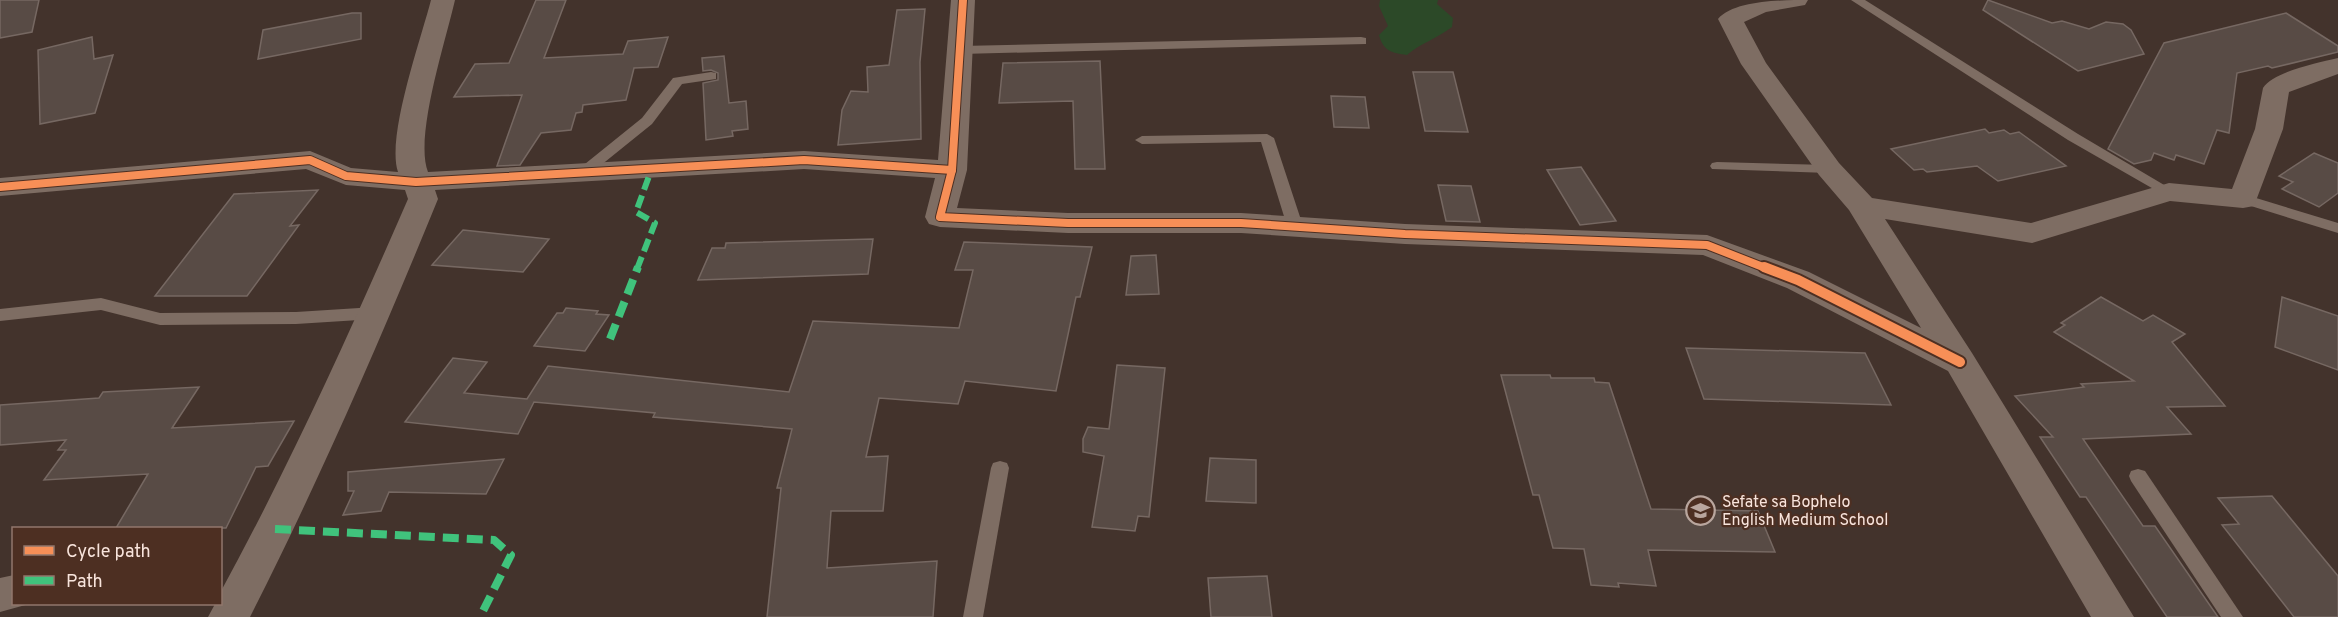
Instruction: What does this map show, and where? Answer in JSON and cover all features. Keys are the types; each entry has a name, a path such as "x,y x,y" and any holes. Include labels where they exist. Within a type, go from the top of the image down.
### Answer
{"street":[{"path":"229,617 234,580 275,529 375,313 423,199 409,161 411,132 443,0"},
{"path":"963,0 952,170 940,218 1068,223 1241,223 1405,234 1707,245 1798,280 1960,362"},
{"path":"1796,0 1760,6 1730,19 1755,64 1829,170 1862,206 1883,243 1960,362 2113,617"},
{"path":"1862,206 2032,233 2169,192 2243,199 2269,129 2276,88 2300,76 2338,66"},
{"path":"0,187 310,160 346,176 416,182 804,160 952,170"}],"lane":[{"path":"1857,0 2073,137 2169,192"},
{"path":"961,50 1180,45 1266,40 1361,41"},
{"path":"585,171 647,121 678,81 711,76"},
{"path":"1142,140 1267,138 1295,226"},
{"path":"1717,166 1829,170"},
{"path":"2243,199 2338,228"},
{"path":"0,315 100,304 160,319 296,318 375,313"},
{"path":"973,617 1000,468"},
{"path":"2138,476 2234,617"}],"green space":[{"path":"1380,0 1438,0 1437,4 1453,18 1452,27 1407,55 1393,52 1383,45 1379,35 1388,26 1379,6"}],"building":[{"path":"0,0 39,0 32,32 0,38"},
{"path":"536,0 566,0 544,58 623,54 628,41 668,37 658,67 634,68 626,100 583,105 582,112 576,113 571,130 541,133 520,165 497,166 522,95 454,97 475,64 509,63"},
{"path":"1988,0 2052,23 2062,21 2089,29 2106,22 2123,24 2131,30 2144,54 2078,71 1983,10"},
{"path":"925,9 920,62 921,139 838,145 842,110 851,91 868,92 867,67 889,65 897,10"},
{"path":"361,13 361,39 258,59 263,30"},
{"path":"2286,13 2338,46 2338,52 2272,68 2268,66 2237,73 2229,133 2217,130 2204,164 2176,155 2174,160 2154,153 2151,160 2134,164 2108,149 2164,43"},
{"path":"92,37 94,59 113,55 95,113 40,124 38,50"},
{"path":"724,56 729,103 746,101 748,129 732,131 733,136 706,140 703,83 718,80 718,73 711,70 703,71 702,58"},
{"path":"1100,61 1105,169 1075,169 1073,101 999,103 1003,63"},
{"path":"1413,72 1453,72 1468,132 1425,131"},
{"path":"1331,96 1365,97 1369,128 1334,127"},
{"path":"1985,129 1989,133 2004,130 2010,134 2019,132 2066,166 1998,181 1977,166 1927,172 1923,169 1914,170 1891,149"},
{"path":"2314,153 2338,163 2338,193 2319,207 2282,189 2293,182 2279,176"},
{"path":"1581,167 1616,221 1580,225 1547,170"},
{"path":"1438,185 1471,186 1480,222 1446,221"},
{"path":"318,190 290,226 299,225 247,296 155,296 234,194"},
{"path":"463,230 549,239 523,272 432,265"},
{"path":"873,239 868,274 698,280 712,248 725,248 726,243"},
{"path":"964,242 1092,247 1080,297 1076,297 1056,391 965,381 958,404 879,398 866,457 888,456 883,511 831,511 827,568 937,561 933,617 767,617 781,488 777,488 792,429 653,417 655,413 534,402 518,434 405,422 453,358 487,362 464,393 527,399 548,366 789,392 813,321 959,328 973,270 955,270"},
{"path":"1156,255 1159,294 1126,295 1131,256"},
{"path":"2101,297 2143,321 2153,315 2185,334 2172,342 2225,406 2167,407 2191,434 2083,439 2143,526 2155,526 2218,617 2167,617 2086,497 2080,497 2040,437 2053,437 2015,396 2084,387 2081,384 2134,381 2054,332 2065,325 2061,323"},
{"path":"2282,297 2338,316 2338,370 2275,347"},
{"path":"566,308 598,311 596,314 609,315 585,351 534,346 557,313 563,313"},
{"path":"1686,348 1865,353 1891,405 1704,399"},
{"path":"1117,365 1165,368 1149,517 1138,516 1135,531 1092,527 1104,456 1083,452 1083,439 1088,427 1109,429"},
{"path":"1501,375 1594,378 1595,382 1609,383 1651,509 1758,511 1775,552 1648,550 1656,586 1618,583 1619,587 1591,585 1584,549 1553,548 1539,495 1533,495"},
{"path":"199,387 172,428 294,421 268,466 256,467 226,528 117,527 148,474 44,480 66,450 58,450 66,440 0,445 0,405 99,398 103,392"},
{"path":"1210,458 1256,460 1256,503 1206,501"},
{"path":"504,459 486,494 389,492 381,511 343,515 354,491 348,491 348,472"},
{"path":"2272,496 2338,576 2338,617 2294,617 2222,525 2239,524 2218,498"},
{"path":"1267,576 1272,617 1211,617 1208,578"}],"marked path":[{"path":"610,339 655,223 636,212 652,168"},
{"path":"275,529 494,540 511,555 480,617"}],"cycle path":[{"path":"963,0 952,170 940,217 1068,223 1241,223 1405,234 1707,245 1798,280 1960,362"},
{"path":"0,187 310,160 346,176 416,182 804,160 952,170"}],"place":[{"name":"Sefate sa Bophelo English Medium School","path":"1701,510"}]}
